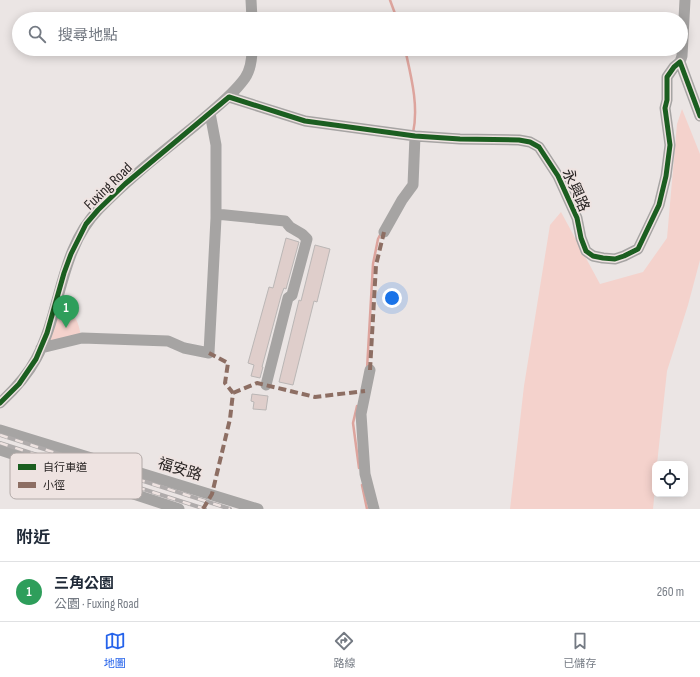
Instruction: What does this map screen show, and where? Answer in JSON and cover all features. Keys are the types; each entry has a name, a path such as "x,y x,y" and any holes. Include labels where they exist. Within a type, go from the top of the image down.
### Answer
{"street":[{"path":"252,0 252,12"},
{"path":"684,12 685,0"},
{"name":"Fuxing Road","path":"0,403 12,392 27,374 36,359 47,333 71,254 86,224 125,184 229,97 246,77 252,63 252,56"},
{"path":"682,56 680,62 700,116"},
{"name":"永興路","path":"229,97 305,121 415,136 460,139 519,140 530,142 539,147 558,176 576,218 586,251 593,256 615,258 624,256 638,249 659,205 666,176 670,145 666,108 667,77 674,67 680,62"},
{"path":"41,348 82,338 168,341 184,348 209,353 216,214 216,145 210,113"},
{"path":"384,232 402,200 413,185 415,136"},
{"path":"216,214 285,221 290,227 302,234 306,239 292,295 288,298 266,385"},
{"path":"370,370 361,414 365,474 374,509"},
{"name":"福安路","path":"0,430 75,453"},
{"path":"0,450 10,453"},
{"name":"福安路","path":"142,473 258,509"},
{"path":"142,497 179,509"}],"shaded area":[{"path":"682,109 700,154 700,260 688,305 667,371 657,461 652,461 652,497 654,497 653,509 510,509 524,386 550,225 561,212 600,284 643,272 667,238 677,124"},
{"path":"59,313 73,316 75,318 81,335 49,343"}],"building":[{"path":"286,238 299,242 286,289 284,288 281,296 260,378 251,376 254,365 248,363 269,287 273,288"},
{"path":"315,245 330,249 317,302 314,301 293,385 279,382 299,300 301,301"},
{"path":"252,394 268,396 266,410 253,409 254,402 251,401"}],"waterway":[{"path":"390,0 394,12"},
{"path":"407,56 415,102 415,123 413,133"},
{"path":"367,369 373,264 378,239 381,233"},
{"path":"357,406 353,423 359,468"},
{"path":"362,485 367,509"}],"railway":[{"path":"0,435 56,453"},
{"path":"0,443 31,453"},
{"path":"142,481 230,509"},
{"path":"142,489 205,509"}],"marked path":[{"path":"370,370 376,265 384,232"},
{"path":"203,509 212,494 230,419 233,393 225,383 228,363 209,353"},
{"path":"233,393 257,383 315,397 365,391"}],"cycle path":[{"path":"0,403 19,384 36,359 47,333 71,254 86,224 125,184 229,97 305,121 415,136 460,139 519,140 530,142 539,147 558,176 577,218 581,238 586,251 593,256 615,259 638,249 659,205 666,176 670,145 665,108 667,100 667,77 674,67 680,62 700,116"}],"place":[{"name":"三角公園","path":"66,328"}]}
